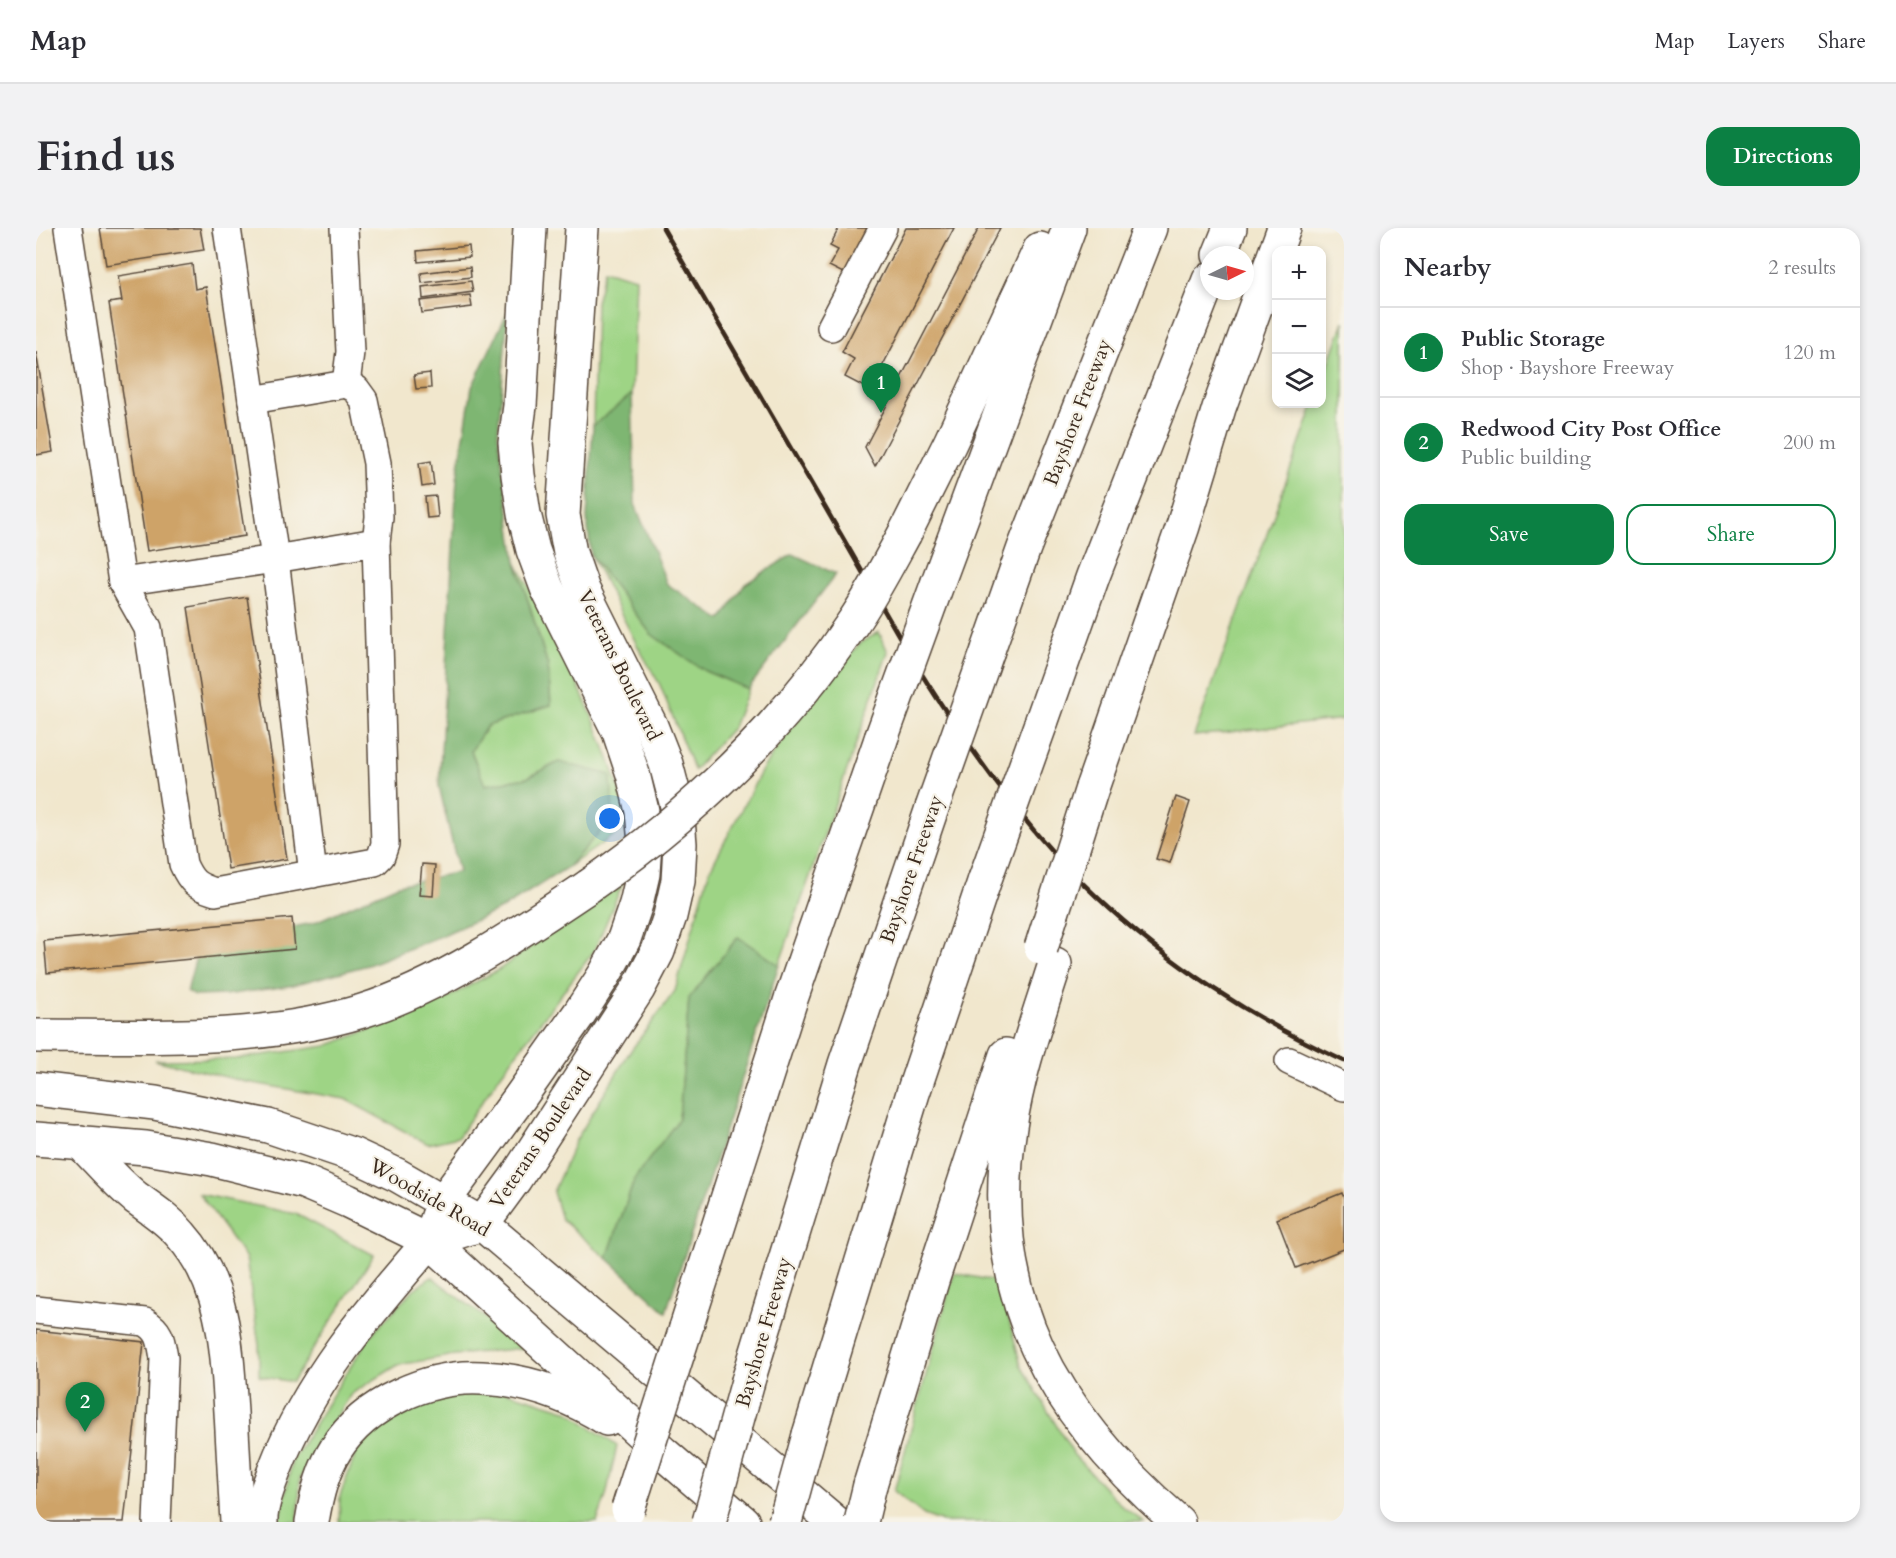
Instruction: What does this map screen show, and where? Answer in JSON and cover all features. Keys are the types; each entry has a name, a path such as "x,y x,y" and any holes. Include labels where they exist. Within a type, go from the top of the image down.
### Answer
{"main road":[{"name":"Veterans Boulevard","path":"430,1241 443,1202 518,1100 605,974 624,939 643,874 645,843 643,822 633,774 619,732 547,588 533,550 524,514 515,443 520,406 530,228"},
{"name":"Veterans Boulevard","path":"430,1241 482,1224 539,1144 638,989 658,951 670,916 678,881 680,844 677,806 666,764 651,726 582,590 570,554 563,515 582,228"},
{"path":"36,1036 237,1034 298,1026 364,1011 438,980 537,921 629,858 700,798 764,735 823,664 852,623 905,533 950,443 1050,228"},
{"path":"626,1516 791,999 881,739 1069,228"},
{"name":"Bayshore Freeway","path":"709,1522 748,1381 845,1064 932,808 1041,506 1150,228"},
{"path":"1223,246 1230,228"},
{"path":"861,1522 870,1485 932,1281 1048,956 1223,398 1284,228"},
{"path":"785,1522 809,1435 913,1093 985,879 1093,576 1201,300"},
{"path":"1048,956 1010,1127 1005,1210 1009,1256 1016,1292 1028,1329 1066,1400 1091,1435 1122,1470 1178,1522"},
{"name":"Woodside Road","path":"36,1089 155,1103 268,1126 354,1155 397,1175 482,1224 835,1522"},
{"name":"Woodside Road","path":"36,1139 146,1148 212,1159 304,1182 430,1241 663,1453 743,1522"},
{"path":"80,1142 134,1196 159,1213 182,1235 202,1262 215,1291 228,1358 237,1522"},
{"path":"261,1522 272,1478 285,1443 304,1407 350,1336 430,1241"},
{"path":"647,1362 871,1522"},
{"path":"312,1522 315,1497 325,1471 337,1448 355,1427 375,1410 399,1396 451,1380 480,1378 533,1385 594,1411 663,1453"}],"street":[{"path":"68,228 122,582 148,628 183,864 190,879 215,892 375,862 381,856 385,844 376,542 379,517 377,463 364,400 356,389 346,384 252,400"},
{"path":"226,228 275,559 313,873"},
{"path":"344,228 350,352 346,384"},
{"path":"831,327 883,228"},
{"path":"122,582 376,542"},
{"path":"1289,1061 1344,1087"},
{"path":"36,1310 146,1322 156,1328 164,1358 157,1522"}],"green space":[{"path":"605,269 636,278 632,394 593,426 596,302"},
{"path":"508,311 498,434 516,562 548,666 551,705 487,726 471,751 485,785 527,778 559,762 611,775 613,817 568,867 503,908 443,935 368,965 289,986 225,995 195,996 187,991 199,946 313,923 398,885 459,872 439,786 457,479 472,387"},
{"path":"1344,321 1344,719 1194,736 1313,408 1326,408 1326,372"},
{"path":"632,394 635,504 667,584 721,620 745,584 793,554 836,574 748,689 705,671 651,634 591,555 587,518 593,426"},
{"path":"591,555 651,634 705,671 748,689 733,727 694,770 660,685"},
{"path":"516,562 595,723 620,790 629,825 568,867 613,817 559,762 527,778 484,785 471,750 487,726 551,705 548,666"},
{"path":"879,632 888,652 779,965 738,937 689,998 679,1119 635,1178 607,1258 561,1219 553,1192 576,1140 629,1053 675,991 709,872 762,770 785,736 859,644"},
{"path":"625,878 594,951 501,1074 458,1137 428,1144 345,1099 247,1082 154,1060 235,1059 326,1046 428,1008 500,969"},
{"path":"738,937 779,965 666,1312 607,1258 635,1178 679,1119 689,998"},
{"path":"199,1194 296,1214 374,1255 292,1382 259,1376 259,1345 246,1258"},
{"path":"954,1273 999,1282 1021,1366 1074,1455 1122,1506 1144,1522 943,1522 924,1515 894,1491"},
{"path":"432,1277 525,1348 455,1355 398,1365 351,1394 300,1478 298,1522 280,1522 292,1461 335,1391 370,1336 414,1289"},
{"path":"445,1389 498,1389 566,1410 617,1446 606,1496 597,1522 339,1522 340,1496 360,1442 393,1411"}],"building":[{"path":"100,228 200,228 204,250 106,265"},
{"path":"839,228 872,228 847,275 829,266 838,250 830,246"},
{"path":"906,228 954,228 870,390 845,377 854,359 842,352"},
{"path":"979,228 1000,228 875,466 865,447"},
{"path":"469,246 470,257 418,262 417,251"},
{"path":"192,264 195,289 206,287 245,536 147,551 109,303 122,301 118,276"},
{"path":"470,267 471,277 422,283 421,273"},
{"path":"471,281 473,292 423,299 422,287"},
{"path":"470,295 472,307 422,313 420,301"},
{"path":"36,352 53,452 36,455"},
{"path":"430,373 431,388 416,389 414,375"},
{"path":"431,461 434,485 422,487 419,463"},
{"path":"436,496 438,517 427,518 425,497"},
{"path":"247,597 287,859 228,869 188,607"},
{"path":"1176,797 1190,802 1170,863 1156,859"},
{"path":"422,864 435,865 433,896 419,895"},
{"path":"292,918 295,949 47,973 44,941"},
{"path":"1342,1193 1344,1198 1344,1249 1296,1268 1277,1219"},
{"path":"36,1330 144,1342 124,1522 36,1522"}],"railway":[{"path":"663,228 919,669 981,762 1017,810 1076,877 1124,922 1153,945 1245,1009 1344,1061"}],"place":[{"name":"Public Storage","path":"881,413"},
{"name":"Redwood City Post Office","path":"85,1432"}]}
